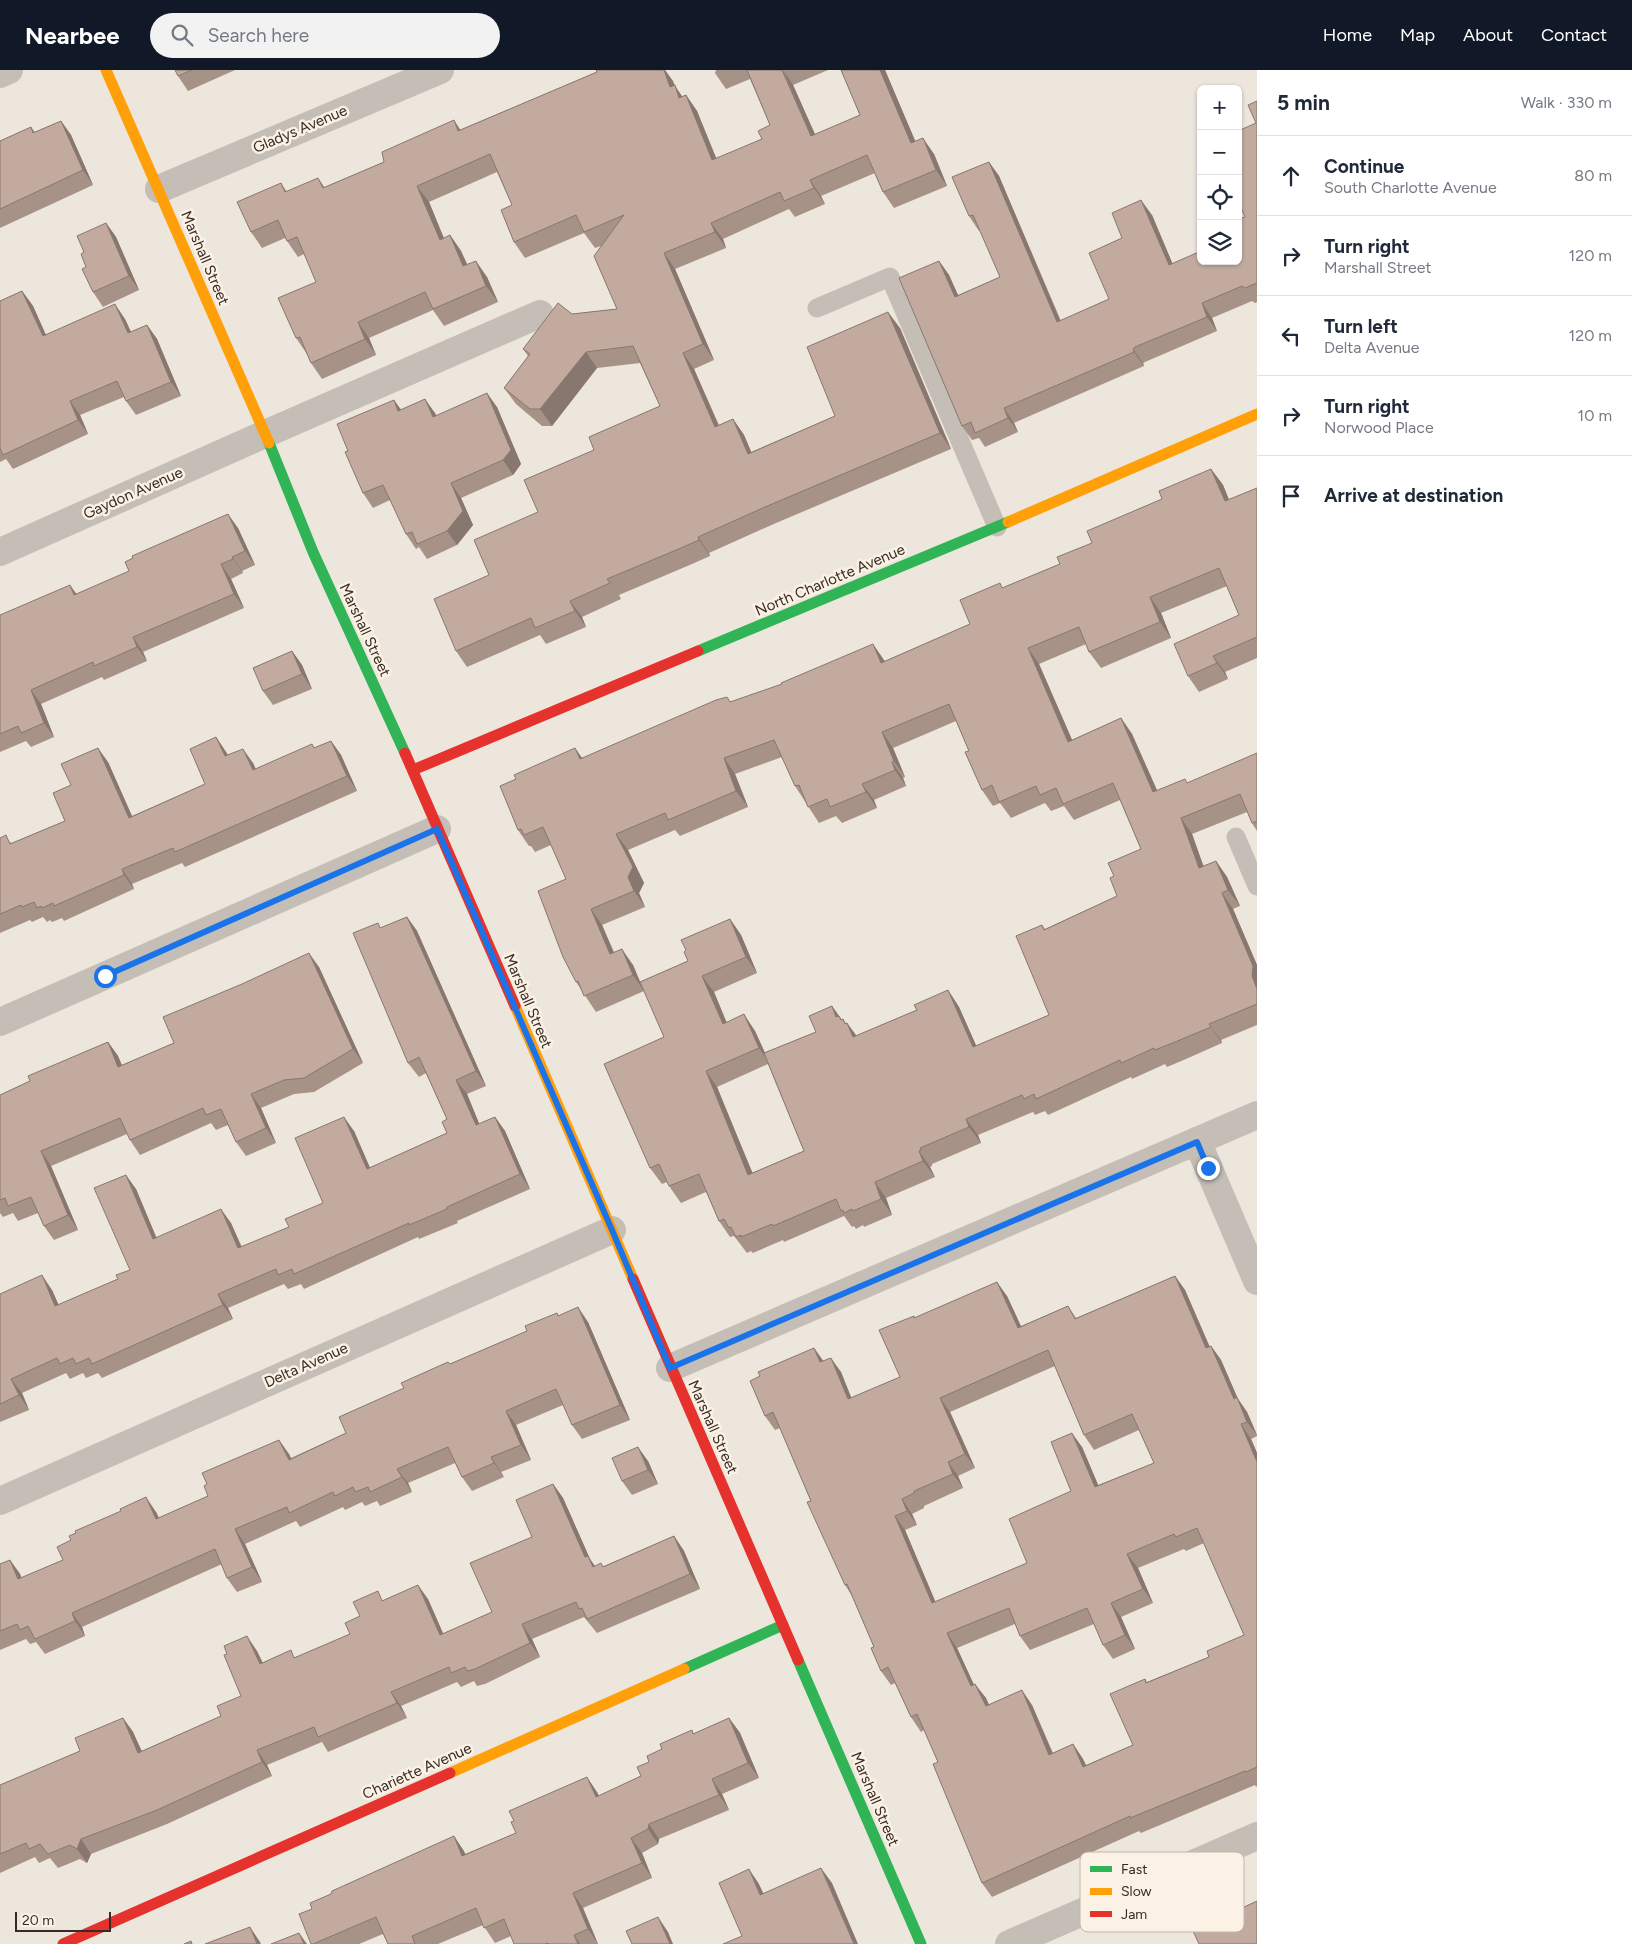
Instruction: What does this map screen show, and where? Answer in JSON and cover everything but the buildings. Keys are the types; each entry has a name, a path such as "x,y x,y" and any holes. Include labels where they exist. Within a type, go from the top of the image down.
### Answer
{"street":[{"path":"0,74 9,70"},
{"name":"Marshall Street","path":"106,70 265,434 313,552 413,770 670,1368 921,1944"},
{"name":"Gladys Avenue","path":"159,189 440,70"},
{"name":"Gaydon Avenue","path":"0,552 540,314"},
{"name":"North Charlotte Avenue","path":"413,770 997,527 1257,414"},
{"path":"0,1022 437,829"},
{"path":"670,1368 1257,1115"},
{"path":"1197,1142 1257,1281"},
{"name":"Delta Avenue","path":"0,1501 612,1230"},
{"name":"Chariette Avenue","path":"63,1944 783,1625"},
{"path":"1220,1852 1257,1836"},
{"path":"1009,1944 1080,1913"}],"lane":[{"path":"817,308 890,277 997,527"},
{"path":"1236,837 1257,886"}],"traffic: fast":[{"path":"269,443 313,552 405,753"},
{"path":"698,651 1008,522"},
{"path":"684,1669 783,1625"},
{"path":"798,1660 921,1944"}],"traffic: slow":[{"path":"106,70 269,443"},
{"path":"1008,522 1257,414"},
{"path":"515,1006 633,1279"},
{"path":"450,1773 684,1669"}],"traffic: jam":[{"path":"413,770 698,651"},
{"path":"405,753 515,1006"},
{"path":"633,1279 798,1660"},
{"path":"63,1944 450,1773"}],"route":[{"path":"105,976 437,829 612,1230 670,1368 702,1356 1197,1142 1208,1168"}]}
